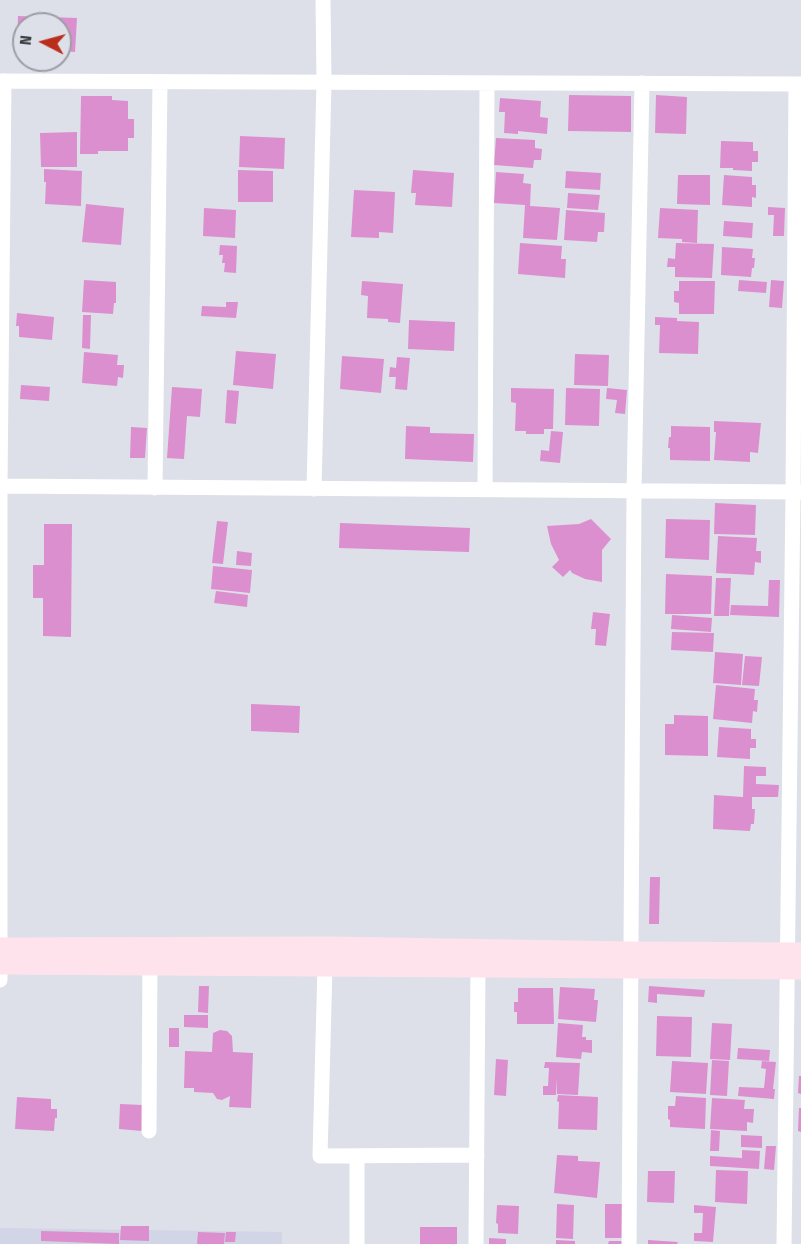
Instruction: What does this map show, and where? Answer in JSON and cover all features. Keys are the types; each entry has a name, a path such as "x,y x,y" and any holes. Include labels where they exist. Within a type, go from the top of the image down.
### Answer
{"main road":[{"path":"0,964 329,946 630,960 794,961"},
{"path":"0,948 325,966 478,967 630,960"}],"street":[{"path":"314,489 324,82 323,0"},
{"path":"0,980 2,81 799,84 794,961 784,1244"},
{"path":"155,488 160,82"},
{"path":"485,490 487,83"},
{"path":"629,1244 634,492 642,84"},
{"path":"0,486 797,492"},
{"path":"149,1131 150,956"},
{"path":"325,966 320,1156 477,1155"},
{"path":"476,1244 478,967"},
{"path":"357,1156 357,1244"}],"shaded area":[{"path":"0,1228 282,1232 282,1244 0,1244"}],"building":[{"path":"72,18 77,18 75,52 72,52"},
{"path":"569,95 631,96 631,132 568,131"},
{"path":"656,95 687,97 686,134 655,133"},
{"path":"81,96 112,96 112,100 128,101 128,119 134,119 134,138 128,138 128,151 98,151 98,154 80,154"},
{"path":"500,98 541,101 540,117 548,118 547,134 518,131 518,134 504,133 505,112 499,112"},
{"path":"77,132 77,167 41,167 40,133"},
{"path":"240,136 285,138 284,169 239,167"},
{"path":"496,138 535,140 535,148 542,149 541,160 534,160 533,168 494,165"},
{"path":"721,141 753,142 753,151 758,151 758,162 752,162 752,171 720,168"},
{"path":"44,169 82,171 81,206 45,204"},
{"path":"238,170 273,171 273,202 238,202"},
{"path":"413,170 454,173 452,207 415,205 416,193 411,193"},
{"path":"566,171 601,173 600,190 565,188"},
{"path":"496,172 524,174 523,183 531,184 530,206 560,208 557,240 523,238 525,205 494,203"},
{"path":"678,175 710,175 710,205 677,204"},
{"path":"724,175 752,177 752,185 756,185 756,198 752,197 752,207 722,205"},
{"path":"354,190 395,192 393,233 379,232 379,238 351,237"},
{"path":"568,193 600,195 598,210 567,208"},
{"path":"86,204 124,208 121,245 82,242"},
{"path":"768,207 785,208 784,236 773,236 774,215 768,215"},
{"path":"204,208 236,210 235,238 203,236"},
{"path":"660,208 698,210 697,243 682,242 682,239 658,238"},
{"path":"566,210 605,213 604,232 598,232 597,242 564,240"},
{"path":"724,221 753,223 752,238 723,236"},
{"path":"520,243 562,246 561,259 566,259 565,278 518,274"},
{"path":"676,243 714,244 712,278 675,277 675,267 667,267 668,258 675,259"},
{"path":"220,245 237,246 236,273 224,272 223,255 219,255"},
{"path":"722,247 753,249 752,258 755,258 751,277 721,275"},
{"path":"84,280 116,282 116,303 114,303 113,314 82,312"},
{"path":"739,280 767,282 766,293 738,291"},
{"path":"771,280 784,281 782,308 769,307"},
{"path":"362,281 403,284 400,323 388,322 388,319 367,318 368,296 361,295"},
{"path":"679,281 715,281 714,314 679,314 679,303 674,302 674,291 679,291"},
{"path":"226,302 238,302 236,318 201,316 202,306 226,307"},
{"path":"17,313 54,317 52,340 19,337 19,326 16,326"},
{"path":"83,315 91,315 90,349 82,348"},
{"path":"655,317 699,322 698,354 659,353 660,325 655,325"},
{"path":"409,320 455,322 454,351 408,349"},
{"path":"236,351 276,354 273,389 233,385"},
{"path":"84,352 118,355 117,365 124,365 123,378 118,377 117,386 82,383"},
{"path":"575,354 609,355 608,386 574,385"},
{"path":"342,356 384,359 381,393 340,389"},
{"path":"397,357 410,358 407,390 395,389 396,377 389,377 390,367 396,368"},
{"path":"21,385 50,387 49,401 20,399"},
{"path":"172,387 202,389 200,417 187,416 184,459 167,458"},
{"path":"511,388 554,389 553,429 544,429 544,434 526,434 526,431 515,431 516,403 511,402"},
{"path":"566,388 600,389 599,426 565,425"},
{"path":"607,388 627,390 625,414 615,413 617,400 606,399"},
{"path":"227,390 239,391 236,424 225,423"},
{"path":"714,421 761,423 758,453 750,452 750,462 714,460 716,432 714,432"},
{"path":"406,426 430,427 430,433 474,434 473,462 405,459"},
{"path":"671,426 710,427 710,461 670,460 670,448 668,448"},
{"path":"131,427 147,428 145,458 130,458"},
{"path":"551,431 563,432 560,463 540,461 541,450 549,451"},
{"path":"715,503 756,505 755,535 714,534"},
{"path":"591,519 611,539 602,550 602,582 585,579 570,570 563,577 552,567 559,560 551,544 547,526 579,524"},
{"path":"666,519 710,520 709,560 665,558"},
{"path":"217,521 228,522 223,564 212,563"},
{"path":"340,523 470,528 469,552 339,548"},
{"path":"44,524 72,524 71,637 43,636 43,598 33,598 33,565 44,565"},
{"path":"718,536 757,538 756,551 761,551 761,563 755,562 754,575 716,573"},
{"path":"237,551 252,553 251,566 236,565"},
{"path":"213,566 252,570 250,593 211,589"},
{"path":"666,574 712,576 711,614 665,614"},
{"path":"716,578 731,578 729,616 714,616"},
{"path":"769,580 780,580 779,617 730,615 731,605 768,606"},
{"path":"216,591 248,595 247,607 214,603"},
{"path":"593,612 610,614 606,646 595,645 596,629 591,629"},
{"path":"672,615 712,618 711,632 671,629"},
{"path":"672,632 714,633 713,652 671,650"},
{"path":"715,652 743,654 741,685 713,683"},
{"path":"745,656 762,657 759,686 742,685"},
{"path":"716,685 755,689 754,700 758,700 757,712 753,711 752,723 713,719"},
{"path":"251,704 300,706 299,733 251,731"},
{"path":"674,715 708,716 708,756 665,755 665,724 674,724"},
{"path":"719,727 751,729 751,739 756,739 756,748 750,748 750,759 717,757"},
{"path":"744,766 766,767 766,776 756,776 756,784 779,785 778,797 752,797 752,809 755,809 754,824 751,824 750,831 713,829 714,795 743,797"},
{"path":"650,877 660,877 659,924 649,924"},
{"path":"199,986 209,986 208,1013 198,1012"},
{"path":"649,986 705,990 704,997 657,994 657,1003 648,1002"},
{"path":"560,987 595,989 594,1000 598,1000 596,1022 558,1019"},
{"path":"518,988 553,988 554,1024 517,1024 514,1002 518,1002"},
{"path":"184,1015 208,1015 208,1028 184,1027"},
{"path":"657,1016 692,1017 691,1057 656,1056"},
{"path":"558,1023 583,1025 582,1037 592,1040 592,1053 582,1052 581,1059 556,1057"},
{"path":"712,1023 732,1024 730,1060 710,1059"},
{"path":"169,1028 179,1028 179,1047 169,1047"},
{"path":"220,1030 227,1031 232,1036 233,1052 253,1053 251,1108 229,1107 230,1096 222,1100 217,1099 213,1093 194,1092 194,1088 184,1088 185,1051 212,1052 213,1033"},
{"path":"738,1048 770,1050 769,1061 737,1059"},
{"path":"496,1059 508,1060 506,1096 494,1095"},
{"path":"712,1060 729,1061 727,1096 710,1095"},
{"path":"672,1061 708,1063 706,1094 670,1092"},
{"path":"762,1061 776,1062 774,1099 738,1096 739,1087 764,1088 766,1069 761,1068"},
{"path":"545,1062 580,1063 578,1095 557,1094 557,1078 556,1095 543,1095 543,1086 548,1086 549,1068 544,1068"},
{"path":"799,1076 801,1076 801,1094 798,1093"},
{"path":"558,1095 598,1097 597,1130 558,1129"},
{"path":"676,1096 706,1098 705,1129 670,1127 668,1106 675,1106"},
{"path":"17,1097 51,1099 51,1109 57,1109 54,1131 15,1129"},
{"path":"712,1098 745,1100 744,1109 754,1109 753,1123 747,1122 747,1131 710,1129"},
{"path":"120,1104 143,1105 142,1131 119,1129"},
{"path":"799,1108 801,1108 801,1132 798,1131"},
{"path":"711,1130 720,1131 719,1151 710,1151"},
{"path":"741,1135 762,1136 762,1148 741,1147"},
{"path":"766,1146 776,1146 774,1170 764,1169"},
{"path":"742,1150 760,1151 759,1169 710,1166 710,1156 742,1158"},
{"path":"557,1155 578,1156 578,1161 600,1162 597,1198 554,1193"},
{"path":"716,1170 748,1171 747,1204 715,1202"},
{"path":"648,1171 675,1171 674,1203 647,1202"},
{"path":"557,1204 574,1205 573,1239 556,1238"},
{"path":"605,1204 622,1204 622,1238 605,1238"},
{"path":"497,1205 519,1206 518,1234 498,1233"},
{"path":"694,1205 716,1207 713,1242 694,1241 694,1233 702,1233 703,1213 694,1213"},
{"path":"121,1226 149,1226 149,1241 120,1240"},
{"path":"420,1227 457,1227 457,1244 420,1244"},
{"path":"41,1231 119,1233 119,1244 41,1241"},
{"path":"198,1232 225,1233 224,1244 197,1244"},
{"path":"226,1232 236,1232 235,1242 225,1242"},
{"path":"489,1238 506,1239 506,1244 489,1244"},
{"path":"556,1240 575,1241 575,1244 556,1244"},
{"path":"648,1240 678,1242 677,1244 648,1244"},
{"path":"609,1241 624,1241 624,1244 608,1244"}]}
